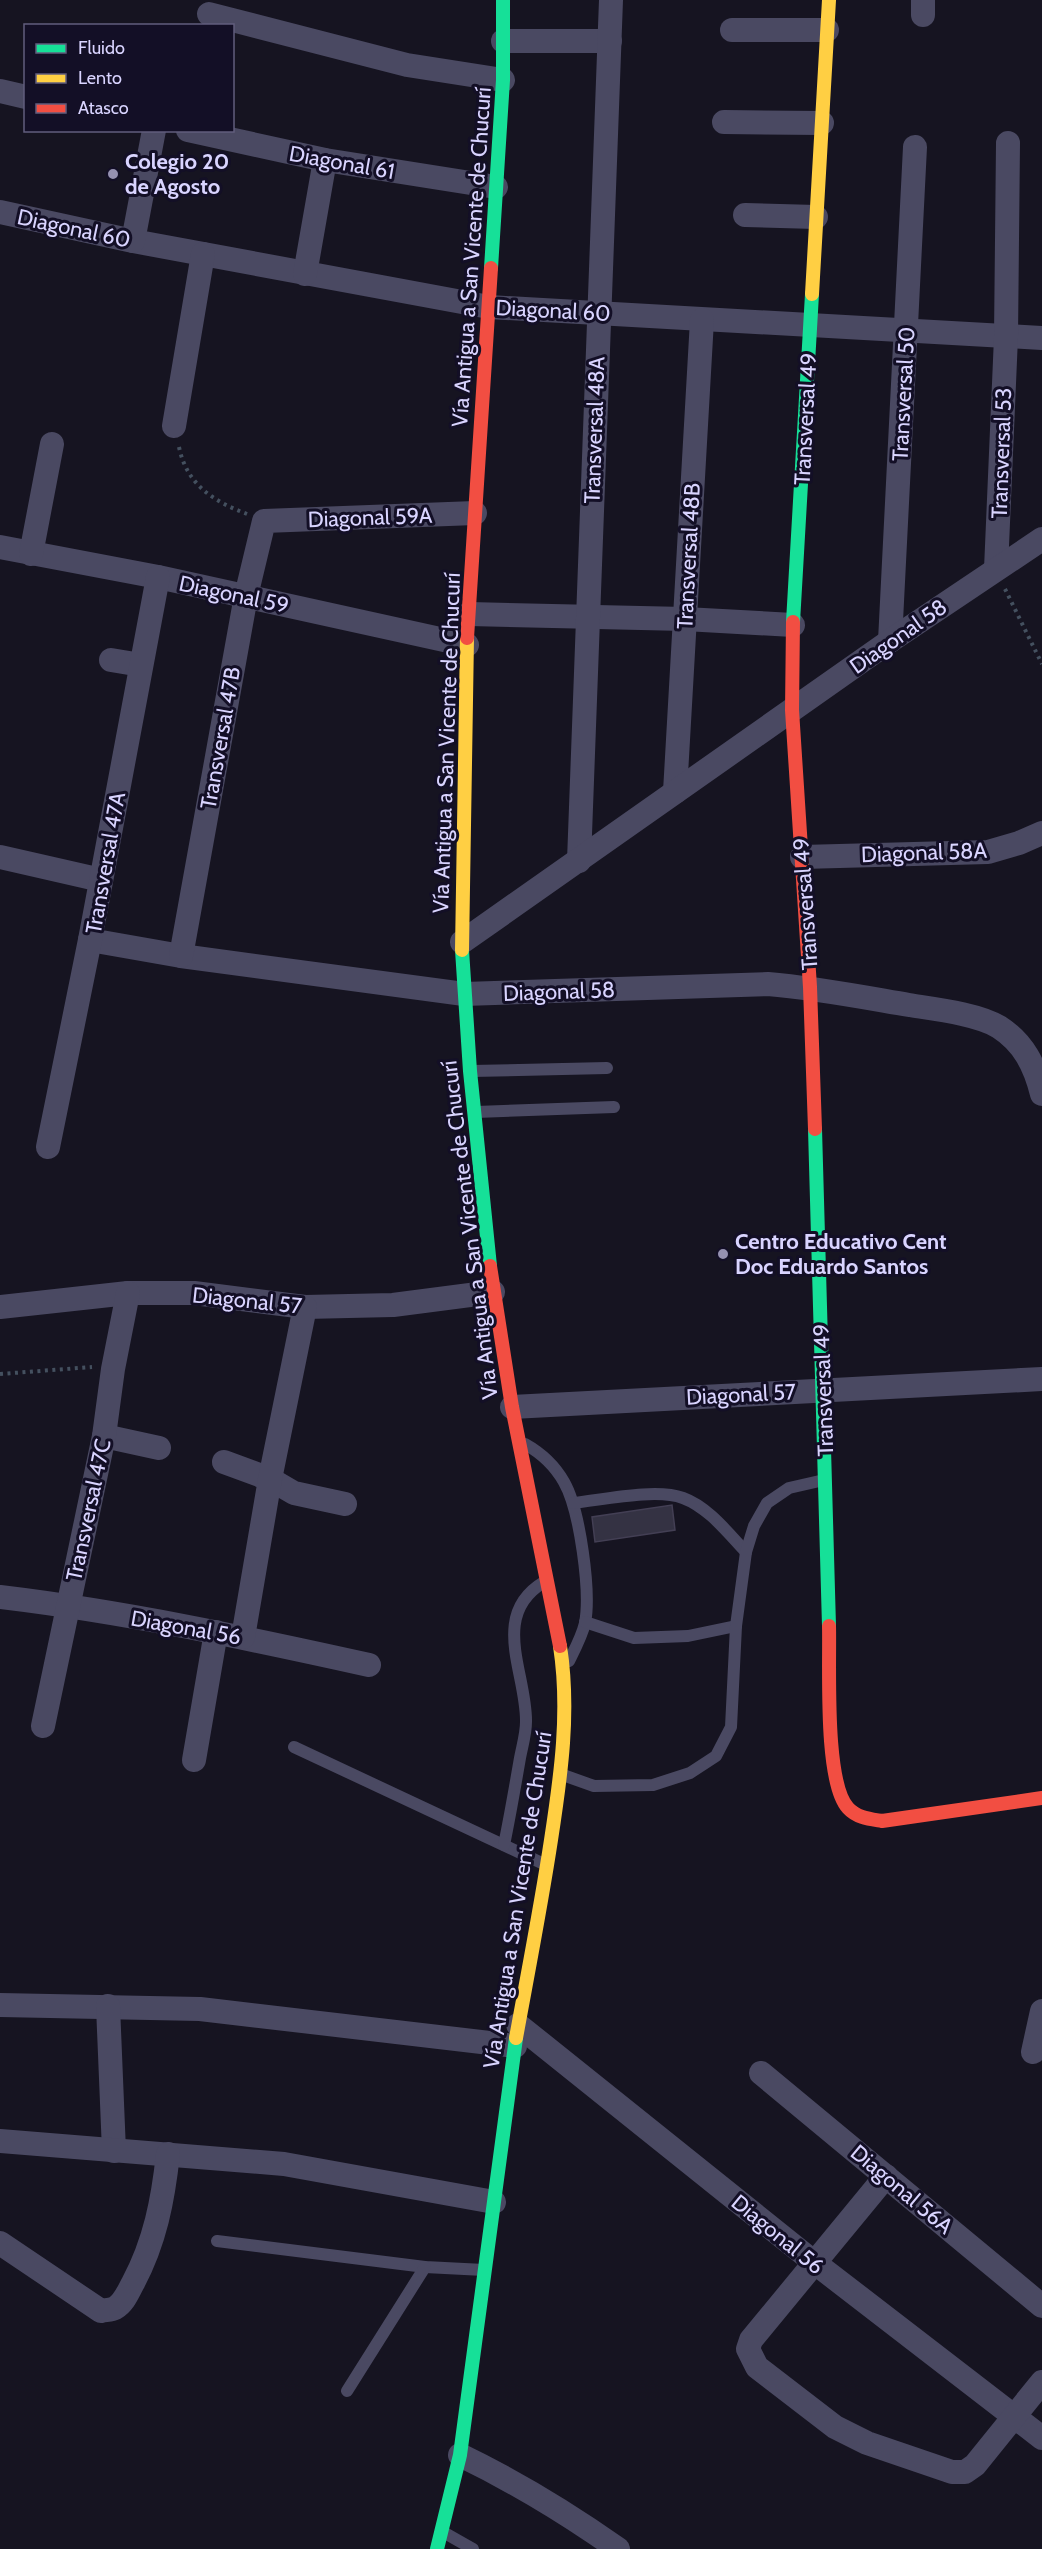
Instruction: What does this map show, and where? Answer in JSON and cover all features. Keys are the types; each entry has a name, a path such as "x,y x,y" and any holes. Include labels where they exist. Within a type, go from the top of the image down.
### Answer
{"main road":[{"name":"Vía Antigua a San Vicente de Chucurí","path":"437,2549 460,2455 517,2036 561,1774 565,1723 564,1673 548,1580 518,1440 493,1292 470,1071 462,942 467,645 503,80 503,0"},
{"name":"Transversal 49","path":"829,0 793,625 792,710 810,987 824,1390 832,1760 845,1808 862,1819 882,1821 1042,1798"}],"street":[{"name":"Transversal 48A","path":"579,861 612,0"},
{"path":"209,14 406,65 503,80"},
{"path":"732,30 827,30"},
{"path":"503,41 610,41"},
{"path":"0,92 24,97"},
{"path":"724,122 822,123"},
{"path":"133,241 154,132"},
{"name":"Diagonal 61","path":"197,132 325,160 496,187"},
{"path":"1006,337 1008,143"},
{"name":"Transversal 50","path":"890,641 915,147"},
{"path":"305,274 325,160"},
{"name":"Diagonal 60","path":"0,212 133,241 489,307 1042,338"},
{"path":"745,214 816,217"},
{"path":"174,426 203,254"},
{"name":"Transversal 48B","path":"675,792 702,320"},
{"name":"Transversal 53","path":"996,569 1006,337"},
{"path":"31,554 52,444"},
{"name":"Diagonal 59A","path":"264,521 475,513"},
{"name":"Transversal 47B","path":"181,956 246,596 264,521"},
{"name":"Diagonal 58","path":"462,942 890,641 1042,539"},
{"name":"Diagonal 59","path":"0,547 158,577 467,645"},
{"name":"Transversal 47A","path":"48,1147 90,940 158,577"},
{"path":"469,614 793,625"},
{"path":"111,660 141,665"},
{"name":"Diagonal 58A","path":"802,857 988,852 1019,843 1042,832"},
{"path":"0,857 101,880"},
{"name":"Diagonal 58","path":"90,940 181,956 464,994 768,984 810,987 958,1013 997,1026 1020,1044 1036,1072 1042,1094"},
{"name":"Diagonal 57","path":"0,1307 128,1293 194,1293 305,1307 393,1305 493,1292"},
{"name":"Transversal 47C","path":"43,1726 104,1436 113,1369 128,1293"},
{"path":"243,1637 270,1479 305,1307"},
{"name":"Diagonal 57","path":"512,1407 1042,1379"},
{"path":"104,1436 159,1448"},
{"path":"224,1462 270,1479 294,1493 345,1504"},
{"name":"Diagonal 56","path":"0,1597 67,1605 216,1632 369,1665"},
{"path":"194,1760 216,1632"},
{"path":"0,2005 200,2008 517,2036"},
{"path":"108,2006 114,2151"},
{"path":"1033,2052 1042,2011"},
{"name":"Diagonal 56","path":"517,2036 1042,2438"},
{"name":"Diagonal 56A","path":"761,2073 1042,2306"},
{"path":"0,2141 284,2164 494,2202"},
{"path":"0,2243 101,2311 114,2309 124,2300 143,2264 157,2224 168,2154"},
{"path":"886,2176 751,2340 748,2349 757,2367 835,2427 867,2443 952,2472 964,2472 975,2465 1042,2382"},
{"path":"460,2455 507,2477 565,2512 618,2549"}],"lane":[{"path":"470,1071 607,1068"},
{"path":"474,1112 614,1107"},
{"path":"518,1440 538,1452 552,1465 564,1482 573,1503 587,1597 585,1622 580,1640 564,1673"},
{"path":"561,1774 594,1786 653,1785 690,1773 716,1756 730,1727 736,1626 746,1551 754,1526 767,1503 789,1488 826,1480"},
{"path":"573,1503 662,1494 684,1498 707,1513 746,1551"},
{"path":"504,1845 526,1722 514,1649 515,1622 520,1607 528,1595 548,1580"},
{"path":"585,1622 634,1638 688,1636 736,1626"},
{"path":"294,1747 547,1865"},
{"path":"217,2241 425,2266 485,2270"},
{"path":"347,2391 425,2266"},
{"path":"442,2532 473,2549"}],"path":[{"path":"174,426 182,461 200,489 226,506 264,521"},
{"path":"996,569 1042,664"},
{"path":"0,1374 83,1367 113,1369"}],"building":[{"path":"672,1505 675,1530 595,1542 592,1517"}],"traffic: fast":[{"path":"491,268 503,80 503,0"},
{"path":"793,622 812,294"},
{"path":"462,950 470,1071 490,1266"},
{"path":"815,1129 829,1626"},
{"path":"437,2549 460,2455 516,2038"}],"traffic: slow":[{"path":"812,294 829,0"},
{"path":"462,950 467,638"},
{"path":"516,2038 547,1865 561,1767 564,1695 560,1646"}],"traffic: jam":[{"path":"467,638 491,268"},
{"path":"793,622 792,710 810,987 815,1129"},
{"path":"490,1266 512,1407 560,1646"},
{"path":"829,1626 830,1722 835,1774 840,1794 848,1808 855,1814 882,1821 1042,1798"}],"place":[{"name":"Colegio 20 de Agosto","path":"113,174"},
{"name":"Centro Educativo Cent Doc Eduardo Santos","path":"723,1254"}]}
